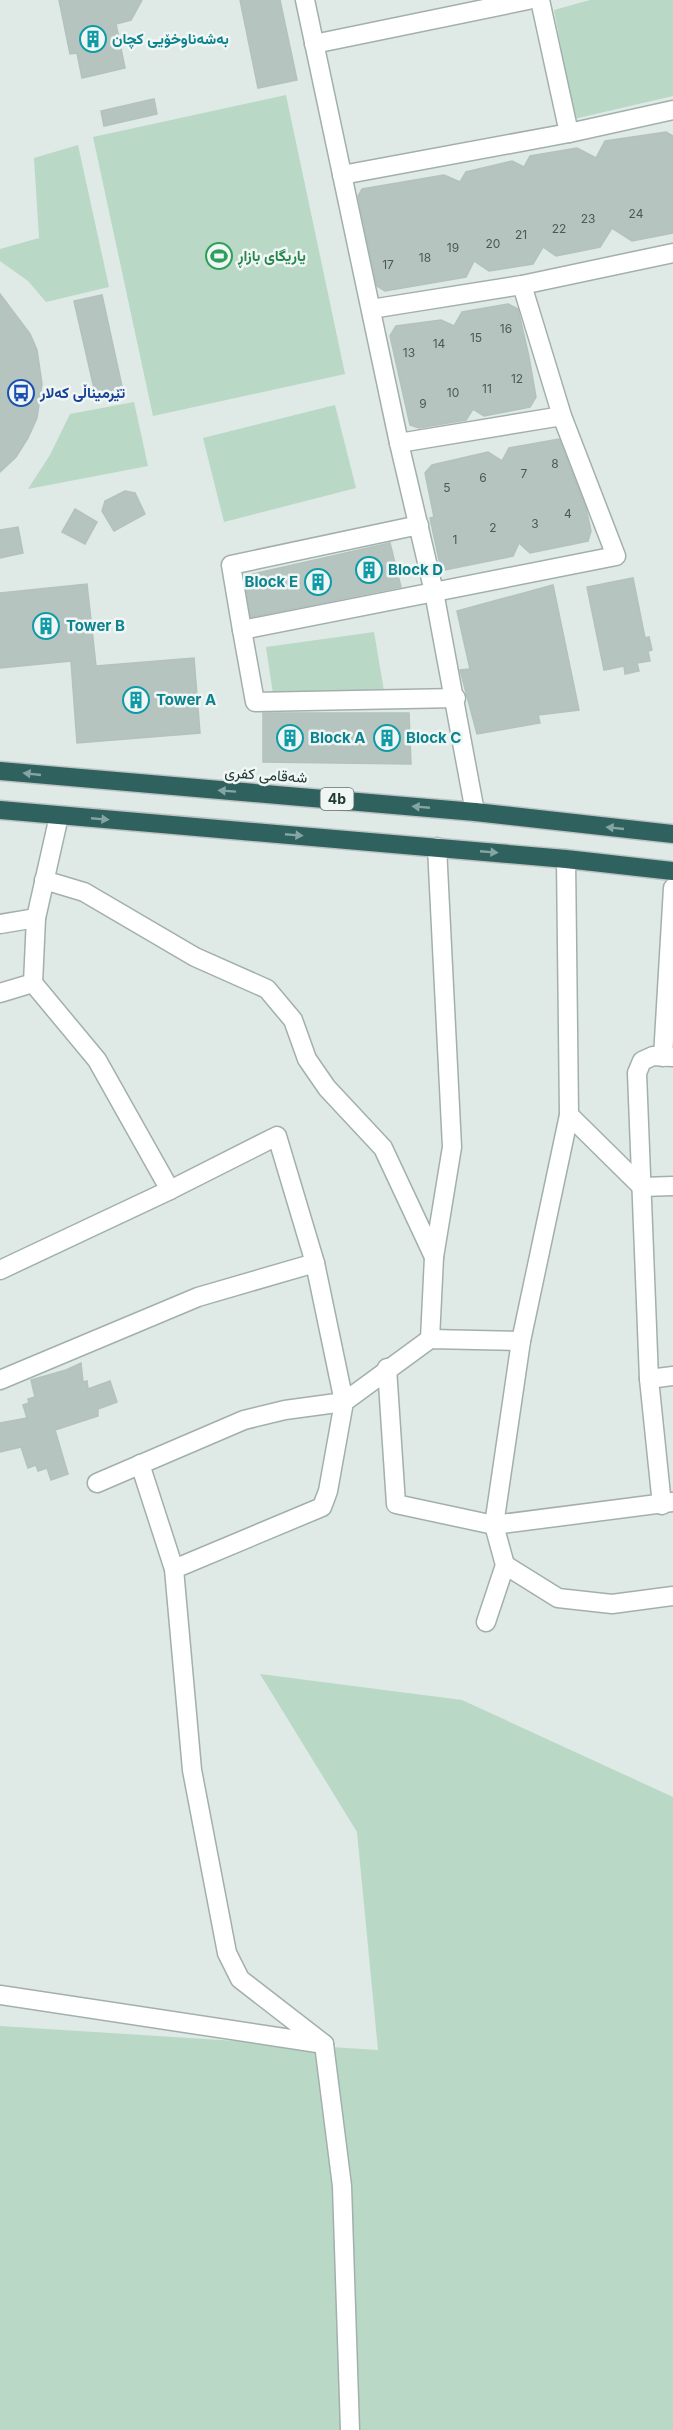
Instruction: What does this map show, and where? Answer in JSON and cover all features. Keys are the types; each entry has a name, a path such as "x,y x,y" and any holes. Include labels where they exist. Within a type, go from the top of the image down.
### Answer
{"highway":[{"name":"شەقامی کفری","path":"0,771 475,812 673,834"},
{"path":"0,810 437,847 673,871"}],"street":[{"path":"305,0 399,444 434,592 456,698 475,812"},
{"path":"314,44 528,0"},
{"path":"540,0 569,133"},
{"path":"342,176 569,133 673,110"},
{"path":"371,309 522,285 673,253"},
{"path":"242,630 616,556 562,416 522,285"},
{"path":"399,444 562,416"},
{"path":"419,525 231,565 255,702 456,698"},
{"path":"58,816 36,918 33,983 98,1060 170,1191"},
{"path":"430,1339 434,1257 452,1146 437,847"},
{"path":"486,1622 506,1565 494,1525 521,1341 569,1115 567,859"},
{"path":"44,880 84,892 195,957 267,989 293,1020 307,1059 327,1088 383,1148 434,1257"},
{"path":"387,1368 396,1504 494,1525 668,1503 649,1378 637,1072 642,1061 653,1056 668,1057 673,888"},
{"path":"0,924 36,918"},
{"path":"0,993 33,983"},
{"path":"569,1115 642,1187 673,1186"},
{"path":"0,1270 170,1191 277,1136 315,1263 344,1402 328,1491 322,1507 174,1569"},
{"path":"0,1380 198,1297 315,1263"},
{"path":"98,1483 244,1420 285,1410 344,1402 387,1368 430,1339 521,1341"},
{"path":"649,1378 673,1376"},
{"path":"141,1464 174,1569 192,1770 227,1953 240,1978 324,2044 342,2186 350,2430"},
{"path":"506,1565 558,1598 612,1604 673,1596"},
{"path":"0,1995 324,2044"}],"green space":[{"path":"590,0 673,0 673,96 574,119 554,10"},
{"name":"یاریگای بازاڕ","path":"286,95 345,374 153,416 93,137"},
{"path":"78,145 109,287 46,302 28,281 0,261 0,249 39,238 34,158"},
{"path":"134,402 148,466 28,489 50,455 70,414"},
{"path":"335,405 356,488 224,522 203,438"},
{"path":"374,632 384,691 273,694 266,647"},
{"path":"260,1674 462,1700 673,1797 673,2430 0,2430 0,2026 378,2050 357,1832"}],"building":[{"name":"بەشەناوخۆیی کچان","path":"59,0 142,0 131,20 116,24 125,68 82,78 77,53 70,54"},
{"path":"240,0 280,0 297,80 258,88"},
{"path":"154,99 157,114 104,126 101,111"},
{"path":"666,132 673,136 673,233 632,241 612,228 600,247 556,256 543,247 533,264 489,271 474,261 466,277 385,291 377,286 358,196 362,189 444,175 460,182 466,172 512,161 524,167 530,156 577,148 596,158 605,141"},
{"name":"تێرمیناڵی کەلار","path":"0,294 30,334 37,350 42,384 37,418 28,438 16,457 0,472"},
{"path":"102,295 123,391 96,397 74,301"},
{"path":"508,304 518,309 529,357 536,397 530,407 484,416 473,409 466,420 419,428 410,425 390,336 396,326 441,320 454,326 462,312"},
{"path":"559,439 586,508 591,531 588,541 530,553 519,543 513,556 445,570 440,565 430,518 434,517 425,473 432,465 488,452 502,461 509,448"},
{"path":"125,491 135,493 145,514 114,531 102,511 105,501"},
{"path":"75,509 97,522 85,544 62,532"},
{"path":"18,527 23,553 0,558 0,530"},
{"path":"390,543 401,587 251,617 244,576"},
{"path":"633,578 645,638 649,637 652,650 648,651 650,661 637,663 639,671 625,674 624,666 604,670 587,587"},
{"path":"87,584 96,666 194,658 200,733 77,743 71,661 0,668 0,593"},
{"path":"553,585 579,710 538,715 540,723 477,734 460,670 470,669 457,611"},
{"path":"263,713 409,713 411,764 263,762"},
{"path":"81,1363 83,1382 87,1381 88,1389 110,1381 117,1402 98,1409 98,1416 55,1430 68,1474 51,1480 47,1468 38,1471 36,1465 28,1468 21,1447 0,1452 0,1423 27,1418 23,1405 29,1403 28,1399 35,1397 31,1380"}],"place":[{"name":"بەشەناوخۆیی کچان","path":"93,39"},
{"name":"یاریگای بازاڕ","path":"219,256"},
{"name":"تێرمیناڵی کەلار","path":"21,393"},
{"name":"Block D","path":"369,570"},
{"name":"Block E","path":"318,582"},
{"name":"Tower B","path":"46,626"},
{"name":"Tower A","path":"136,700"},
{"name":"Block A","path":"290,738"},
{"name":"Block C","path":"387,738"}]}
